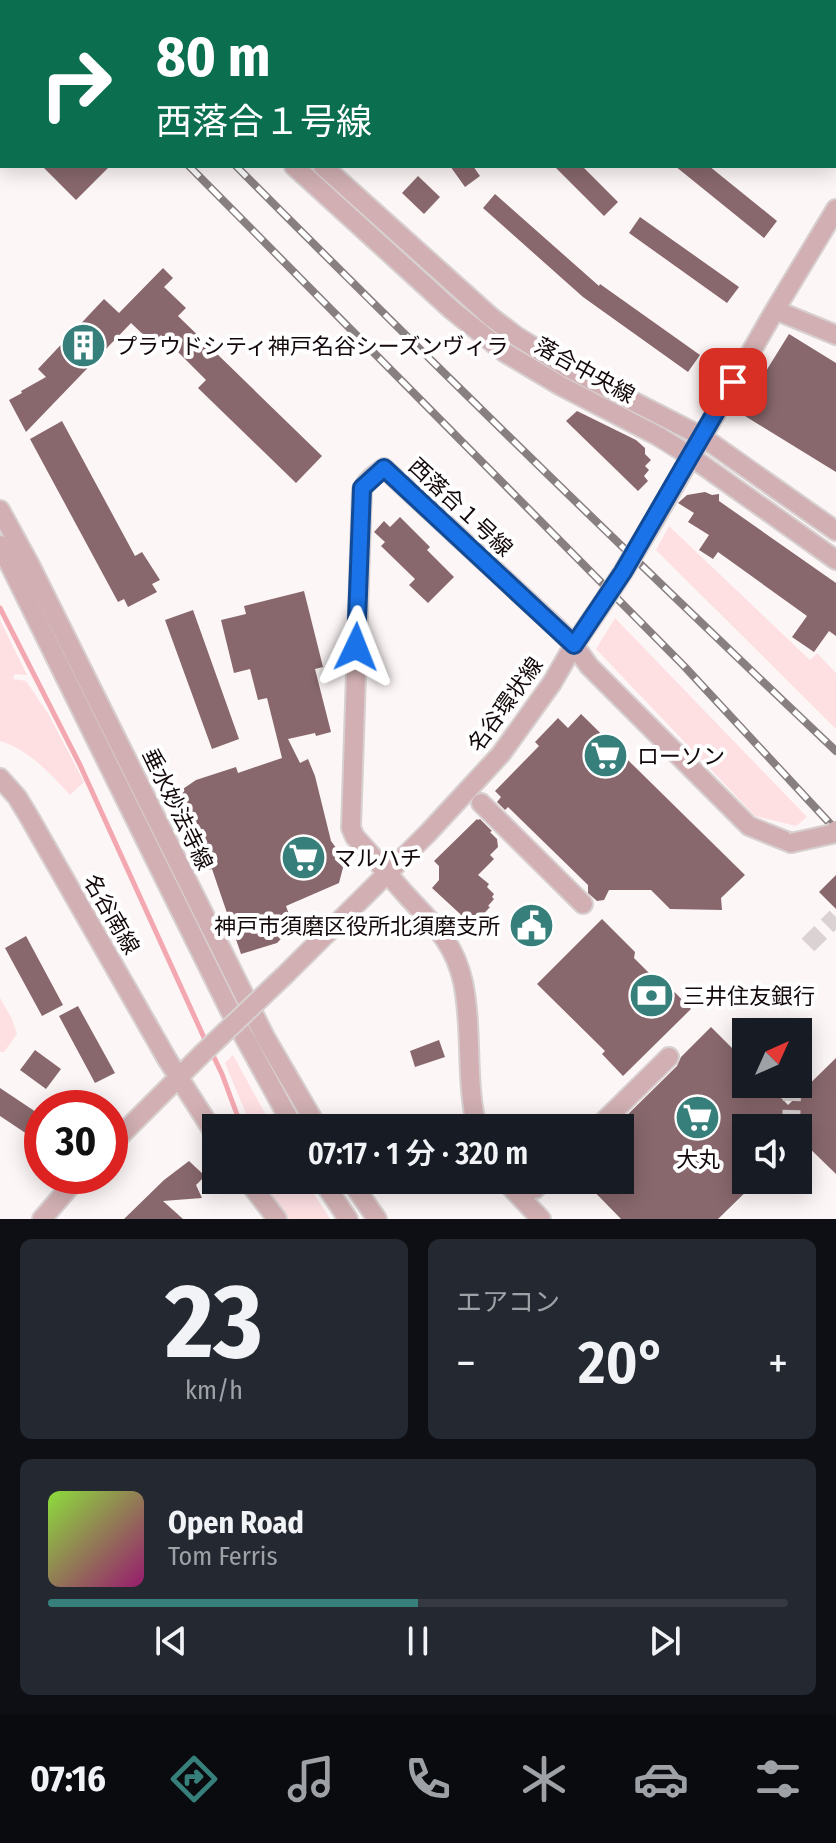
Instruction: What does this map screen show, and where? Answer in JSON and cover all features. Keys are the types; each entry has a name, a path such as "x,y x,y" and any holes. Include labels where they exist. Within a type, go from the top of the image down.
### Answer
{"street":[{"name":"落合中央線","path":"296,168 452,310 504,352 690,456 836,560"},
{"name":"落合中央線","path":"325,168 466,296 516,336 568,368 701,436 836,531"},
{"name":"名谷環状線","path":"128,1128 388,873 462,798 512,741 623,572 836,209"},
{"path":"775,310 836,335"},
{"name":"西落合１号線","path":"388,873 355,837 350,822 362,488 365,484 384,468 578,640"},
{"name":"垂水妙法寺線","path":"0,510 265,1037 310,1114"},
{"name":"垂水妙法寺線","path":"0,545 230,1011 286,1114"},
{"path":"578,640 589,666 749,826 791,843 832,834 836,830"},
{"name":"名谷南線","path":"0,778 28,815 202,1114"},
{"path":"481,803 583,904"},
{"path":"388,873 437,927 454,954 463,983 468,1019 475,1114"},
{"path":"611,1114 669,1057"},
{"path":"42,1219 64,1194"},
{"path":"258,1194 277,1219"},
{"path":"331,1194 348,1219"},
{"path":"360,1194 377,1219"},
{"path":"517,1194 541,1219"}],"shaded area":[{"path":"669,526 810,660 817,653 836,673 836,729 656,550"},
{"path":"615,618 807,817 796,826 755,816 596,649"},
{"path":"0,620 27,675 15,674 13,679 26,681 49,715 84,782 70,795 29,756 0,741"},
{"path":"0,998 17,1034 4,1052 0,1052"},
{"path":"233,1055 265,1114 246,1114 225,1063"},
{"path":"314,1194 330,1219 289,1219 270,1195"}],"building":[{"path":"44,168 108,168 76,200"},
{"path":"451,168 474,168 480,176 465,187"},
{"path":"556,168 584,168 618,202 604,216"},
{"path":"677,168 711,168 777,221 764,238"},
{"path":"418,176 440,197 424,214 402,193"},
{"path":"495,194 599,286 700,355 688,372 583,297 483,208"},
{"path":"640,217 739,287 727,303 629,233"},
{"path":"163,268 173,278 164,287 186,308 178,316 322,456 296,483 198,388 206,380 161,335 153,344 131,323 26,432 9,400 46,377 38,369 104,299 119,313"},
{"path":"789,334 836,363 836,472 740,413"},
{"path":"577,411 636,440 645,448 645,454 651,460 645,466 649,470 644,476 648,481 638,491 566,421"},
{"path":"62,421 135,556 142,552 160,580 152,584 157,592 128,607 124,599 118,602 30,439"},
{"path":"705,492 719,494 719,501 836,583 836,636 829,631 814,652 792,637 807,616 718,552 713,559 699,550 709,535 688,522 694,513 678,503 687,495"},
{"path":"400,517 454,577 428,603 409,585 415,579 381,546 385,542 374,532 384,521 390,527"},
{"path":"304,591 323,667 315,669 331,732 288,739 300,763 308,759 331,841 345,860 339,883 286,906 293,926 277,943 241,954 212,869 203,871 177,793 196,780 236,767 238,773 282,758 267,698 258,700 250,669 234,673 221,620 246,614 244,606"},
{"path":"193,610 239,739 212,749 165,620"},
{"path":"581,714 745,875 721,898 722,910 670,909 651,890 609,890 604,900 597,901 588,893 588,885 508,807 505,810 497,802 501,797 495,791 539,746 535,742 558,718 568,728"},
{"path":"477,819 492,831 498,847 490,855 494,859 478,875 489,884 487,887 494,894 494,899 490,907 471,924 432,888 439,880 439,866 434,861"},
{"path":"836,875 836,909 819,892"},
{"path":"602,919 635,952 634,958 653,977 659,976 691,1009 623,1076 602,1054 605,1051 537,984"},
{"path":"26,936 63,1005 42,1016 5,948"},
{"path":"78,1006 115,1073 95,1083 59,1016"},
{"name":"大丸","path":"711,1027 732,1048 732,1098 781,1098 788,1105 795,1098 812,1098 812,1082 836,1058 836,1174 812,1151 812,1114 732,1114 732,1194 744,1194 718,1219 621,1219 597,1194 634,1194 634,1114 628,1114 677,1066 681,1057"},
{"path":"439,1040 445,1057 415,1067 410,1051"},
{"path":"35,1050 61,1069 46,1089 20,1070"},
{"path":"0,1088 24,1104 24,1132 0,1116"},
{"path":"189,1161 202,1173 202,1179 196,1185 202,1198 163,1201 183,1219 124,1219 164,1180"}],"waterway":[{"path":"0,608 80,765 206,1042"},
{"path":"211,1051 237,1114"}],"tunnel":[{"path":"808,945 836,917"},
{"path":"791,1114 792,1098"}],"railway":[{"path":"191,168 684,666 836,830"},
{"path":"238,168 534,461 836,751"}],"place":[{"name":"プラウドシティ神戸名谷シーズンヴィラ","path":"84,346"},
{"name":"ローソン","path":"606,756"},
{"name":"マルハチ","path":"303,858"},
{"name":"神戸市須磨区役所北須磨支所","path":"531,926"},
{"name":"三井住友銀行","path":"652,996"},
{"name":"大丸","path":"698,1118"}],"route":[{"path":"356,647 362,488 384,468 574,645 672,491 733,382"}]}
